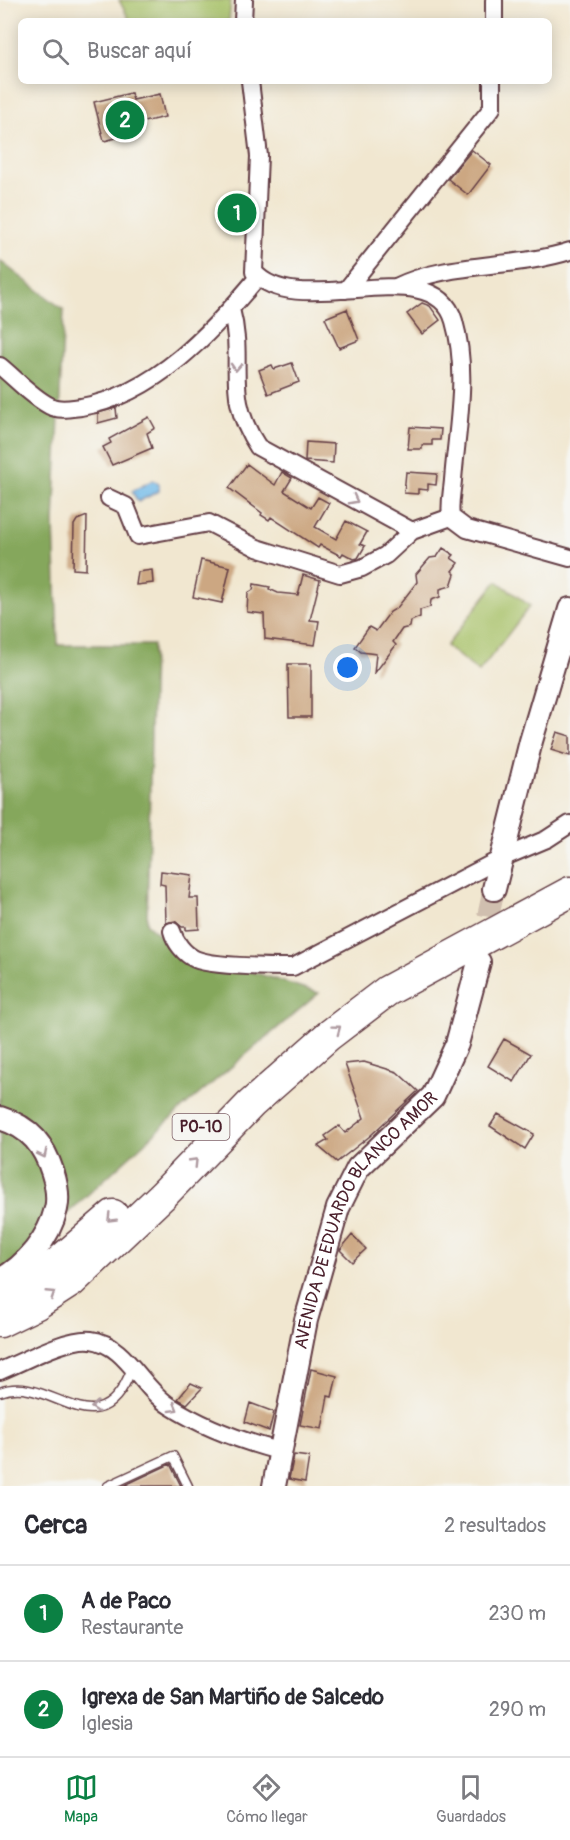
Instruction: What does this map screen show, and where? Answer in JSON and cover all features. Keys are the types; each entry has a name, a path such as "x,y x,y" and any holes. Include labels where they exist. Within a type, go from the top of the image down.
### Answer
{"highway":[{"name":"PO-10","path":"0,1299 56,1264 92,1236 240,1087 315,1019 406,958 537,890 570,870"},
{"name":"PO-10","path":"0,1322 37,1304 79,1275 163,1195 250,1104 328,1036 387,991 474,953 570,892"},
{"path":"474,953 570,906"}],"street":[{"path":"243,18 244,0"},
{"path":"494,0 494,18"},
{"path":"250,84 259,156 253,258 254,272 258,277 271,284 295,290 324,292 395,288 432,292 449,308 460,353 462,384 450,517"},
{"path":"346,290 492,108 492,84"},
{"path":"395,288 411,280 481,266 550,258 570,251"},
{"path":"0,366 51,407 66,409 86,406 130,392 221,321 258,277"},
{"path":"231,309 236,328 237,401 246,428 258,447 412,531"},
{"path":"108,498 126,506 138,536 209,523 257,548 340,574 352,573 386,555 412,531 450,517"},
{"path":"450,517 467,529 570,558"},
{"path":"494,889 531,741 570,609"},
{"path":"172,931 181,948 195,959 255,967 292,967 502,858 547,839 570,824"},
{"name":"AVENIDA DE EDUARDO BLANCO AMOR","path":"274,1486 306,1320 338,1208 358,1168 433,1096 458,1044 474,953"},
{"path":"0,1118 14,1122 35,1139 46,1158 56,1187 57,1208 42,1240 13,1273 0,1280"},
{"path":"0,1371 69,1343 90,1340 120,1354 153,1393 169,1406 215,1430 279,1451"}],"lane":[{"path":"0,1392 10,1388 29,1389 53,1400 93,1409 104,1407 117,1397 132,1368"},
{"path":"108,1486 173,1456 188,1486"}],"green space":[{"path":"119,0 231,0 229,18 128,18"},
{"path":"0,261 64,310 54,523 58,645 153,645 147,924 194,964 253,972 319,993 178,1112 11,1265 0,1269"},
{"path":"497,581 530,606 479,672 446,646"}],"water":[{"path":"153,480 159,484 159,491 138,502 132,491"}],"building":[{"path":"131,93 133,100 160,94 165,117 139,123 140,132 104,141 94,102"},
{"path":"472,150 491,165 468,195 448,179"},
{"path":"422,303 430,306 440,320 422,334 407,314"},
{"path":"347,309 359,340 339,348 325,318"},
{"path":"292,363 299,382 268,394 259,370 272,365 274,369"},
{"path":"116,408 117,418 98,423 98,413"},
{"path":"149,417 155,428 147,433 152,448 112,465 103,447 111,443 109,439"},
{"path":"410,427 441,429 440,440 432,440 432,445 422,445 422,449 408,449"},
{"path":"306,442 334,444 333,463 305,461"},
{"path":"247,464 275,485 282,472 292,478 284,491 311,508 318,497 329,503 315,527 336,539 346,521 367,532 360,544 365,546 358,558 354,559 343,553 341,556 320,545 318,548 271,517 269,520 261,515 262,513 229,488"},
{"path":"406,472 437,474 436,485 428,484 428,490 418,489 418,494 404,493"},
{"path":"87,516 86,570 73,569 74,525 77,520"},
{"path":"443,548 454,555 451,558 458,563 452,571 455,574 451,586 440,589 440,597 431,600 430,607 420,610 420,617 411,621 410,627 402,629 393,642 396,645 374,674 376,654 361,652 355,647 369,627 376,631 390,612 397,608 417,582 416,574 430,558 437,557"},
{"path":"201,560 230,567 222,603 193,597"},
{"path":"152,570 153,583 136,585 138,572"},
{"path":"303,575 320,580 310,620 319,621 315,645 265,639 264,614 247,612 248,593 253,590 254,584 270,587 269,589 278,593 298,595"},
{"path":"288,664 311,664 311,717 289,717"},
{"path":"557,732 570,736 570,756 551,750"},
{"path":"161,871 192,875 189,898 198,898 199,929 186,930 186,927 182,927 175,921 166,923 165,885 160,884"},
{"path":"504,1039 531,1054 514,1082 488,1066"},
{"path":"364,1062 397,1072 418,1091 370,1136 337,1162 318,1146 328,1140 325,1136 339,1126 345,1133 364,1118 345,1064"},
{"path":"498,1114 534,1134 525,1149 490,1126"},
{"path":"352,1235 366,1249 352,1262 340,1250"},
{"path":"311,1369 337,1376 332,1397 328,1396 322,1429 300,1425"},
{"path":"191,1383 202,1388 187,1404 178,1399"},
{"path":"250,1403 274,1412 269,1431 245,1422"},
{"path":"294,1455 309,1457 305,1482 289,1479"},
{"path":"170,1464 181,1486 123,1486"}],"tunnel":[{"path":"481,949 494,889"}],"place":[{"name":"Igrexa de San Martiño de Salcedo","path":"125,120"},
{"name":"A de Paco","path":"237,213"}]}
